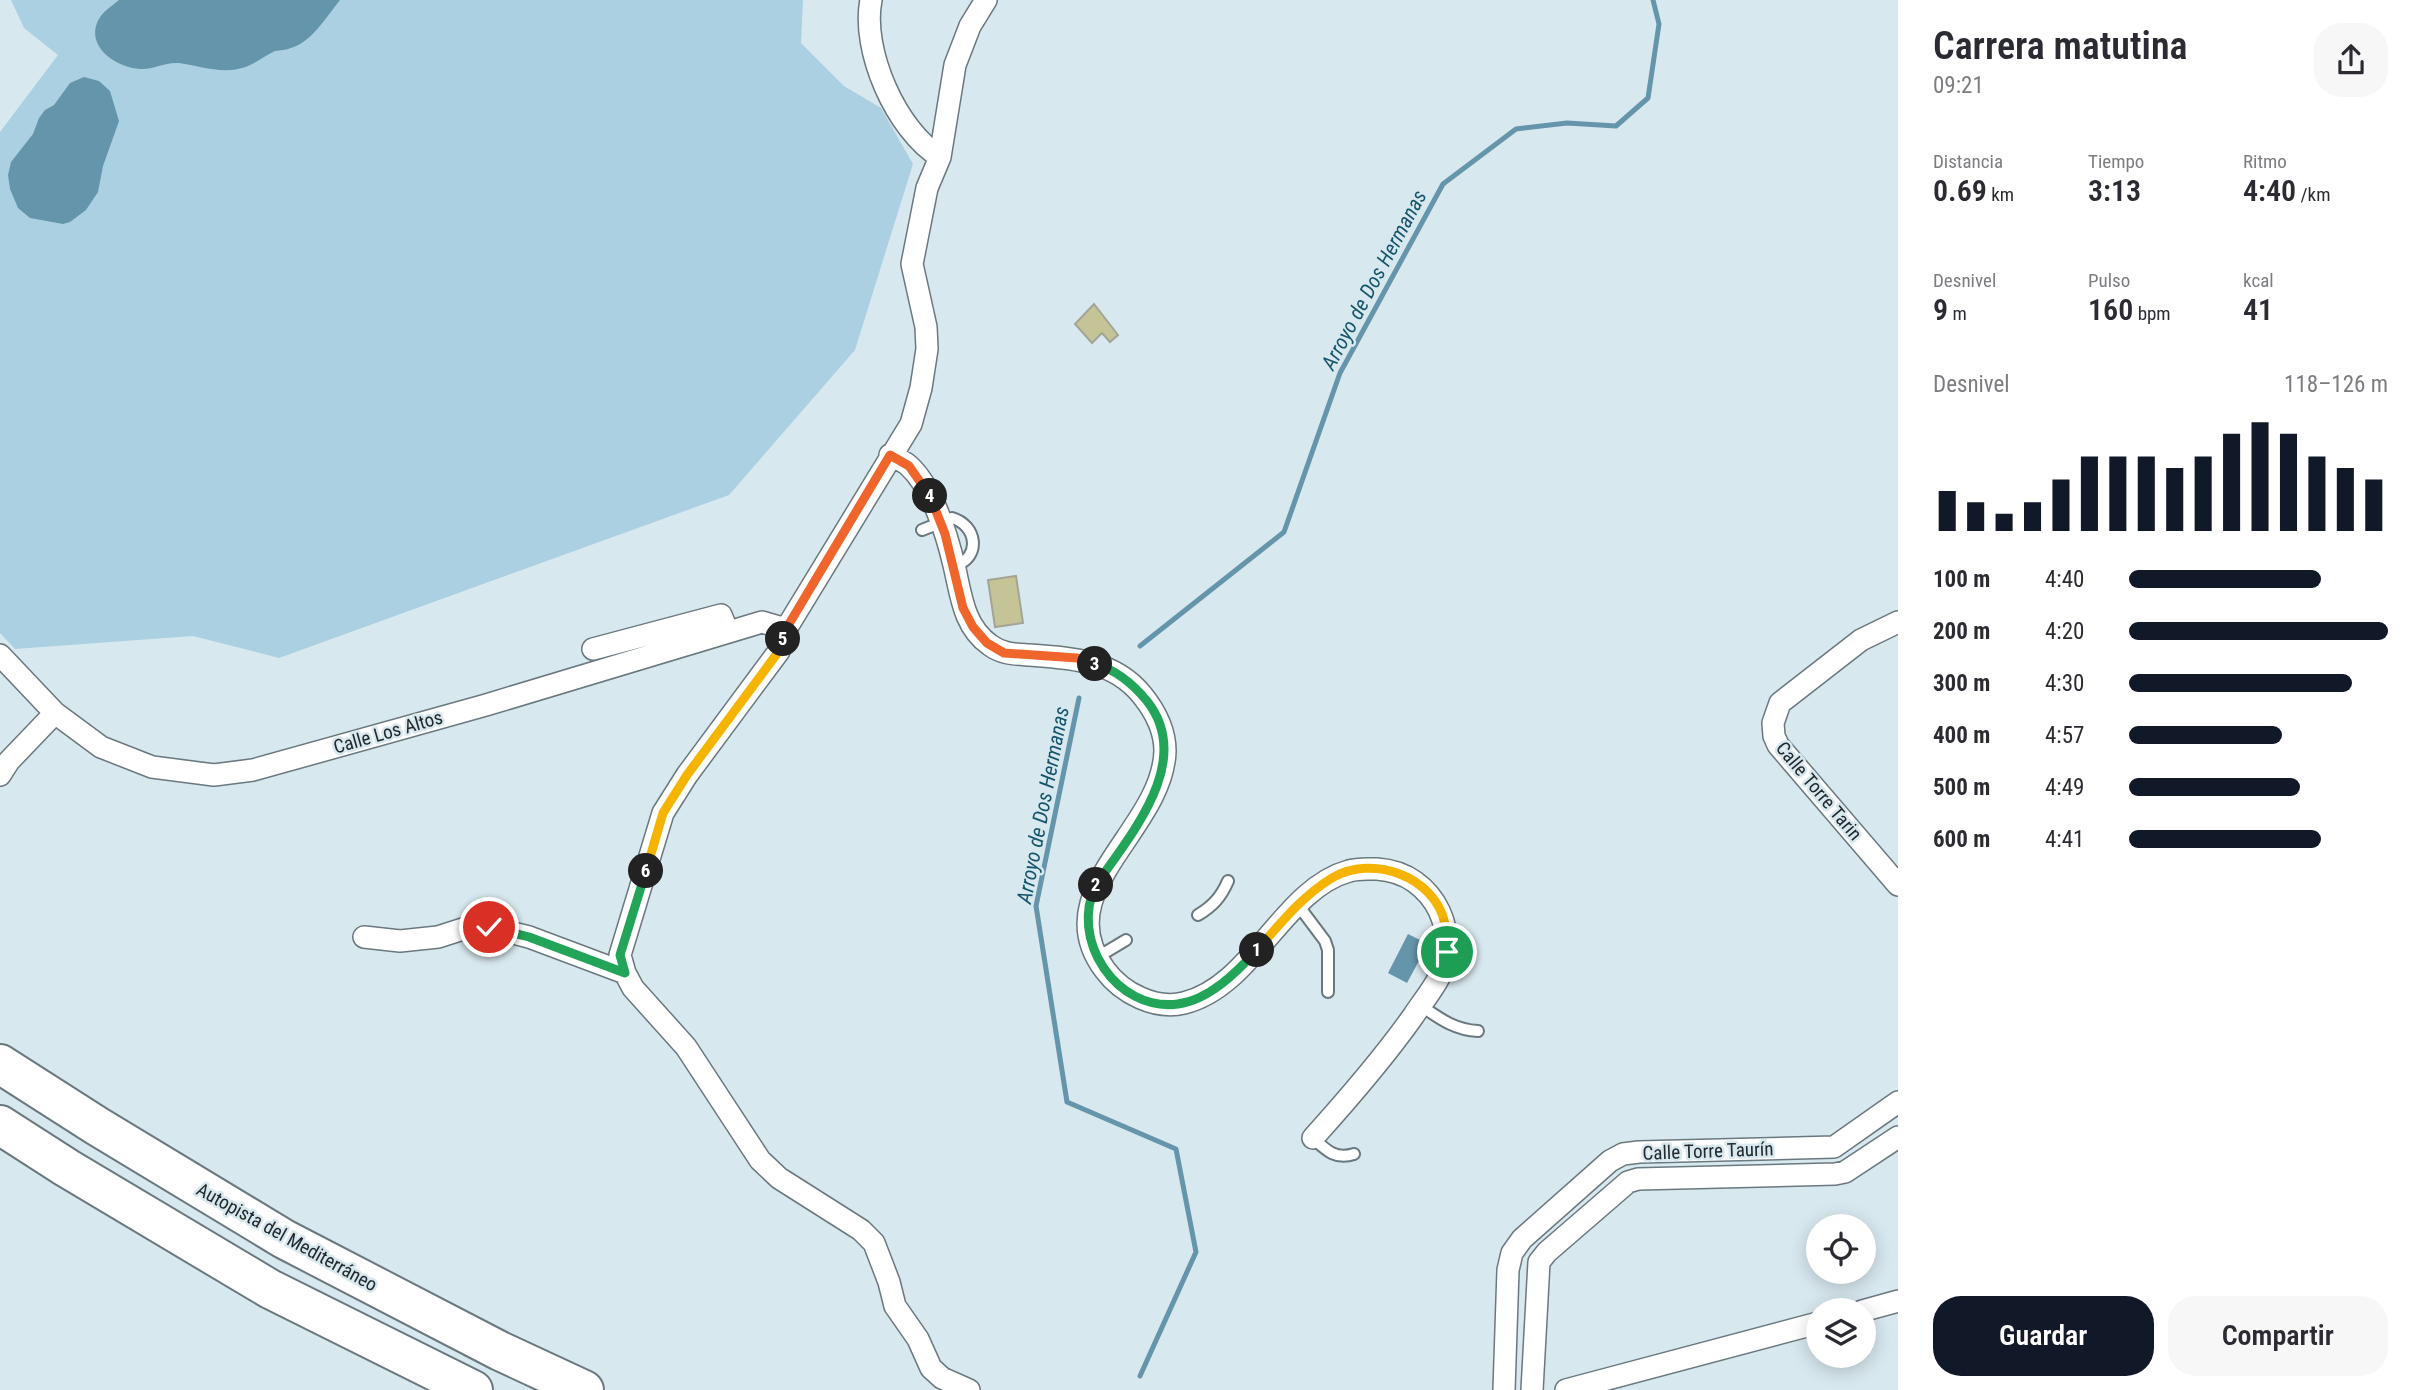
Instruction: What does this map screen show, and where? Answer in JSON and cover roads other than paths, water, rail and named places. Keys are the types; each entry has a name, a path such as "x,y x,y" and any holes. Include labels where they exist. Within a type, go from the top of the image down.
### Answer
{"highway":[{"name":"Autopista del Mediterráneo","path":"0,1064 284,1240 500,1351 584,1390"},
{"path":"0,1125 270,1289 473,1390"}],"street":[{"path":"871,0 869,10 872,50 888,92 910,129 925,147 940,156"},
{"path":"969,1390 942,1378 931,1368 918,1339 895,1306 874,1243 861,1230 779,1178 760,1160 687,1047 633,988 620,955 663,813 687,775 779,651 786,629 911,424 921,388 927,349 926,327 912,264 927,188 940,156 955,65 970,26 986,0"},
{"path":"890,455 909,466 932,497 931,526 954,566 963,608 973,627 987,643 1004,653 1077,658 1107,667 1133,684 1153,709 1165,738 1161,775 1147,809 1095,888 1088,916 1088,930 1096,958 1114,981 1138,997 1166,1005 1198,999 1247,961 1298,905 1334,877 1350,870 1390,870 1414,881 1433,899 1445,923 1447,952 1440,976 1391,1048 1313,1138"},
{"path":"593,649 721,615 728,632"},
{"name":"Calle Los Altos","path":"0,655 55,713 102,747 152,767 214,775 253,770 486,705 762,622 786,629"},
{"name":"Calle Torre Tarin","path":"1898,622 1861,640 1789,695 1776,710 1773,723 1778,746 1898,885"},
{"path":"0,775 9,761 55,713"},
{"path":"364,937 400,941 489,927 529,937 625,973"},
{"name":"Calle Torre Taurín","path":"1504,1390 1508,1270 1512,1253 1522,1240 1609,1161 1623,1154 1639,1152 1834,1147 1898,1102"},
{"name":"Calle Torre Taurín","path":"1532,1390 1539,1262 1628,1182 1638,1179 1835,1174 1845,1172 1898,1137"},
{"path":"1876,1307 1898,1301"},
{"path":"1566,1390 1806,1325"}],"lane":[{"path":"1198,915 1217,901 1228,881"},
{"path":"1298,905 1325,941 1328,950 1328,992"},
{"path":"1096,958 1126,940"},
{"path":"1420,1005 1450,1026 1478,1031"},
{"path":"1313,1138 1331,1154 1354,1154"}],"waterway":[{"name":"Arroyo de Dos Hermanas","path":"1140,646 1284,532 1340,373 1443,184 1516,129 1567,123 1616,126 1648,98 1659,24 1653,0"},
{"name":"Arroyo de Dos Hermanas","path":"1079,698 1036,906 1067,1102 1176,1149 1196,1252 1140,1376"}]}
